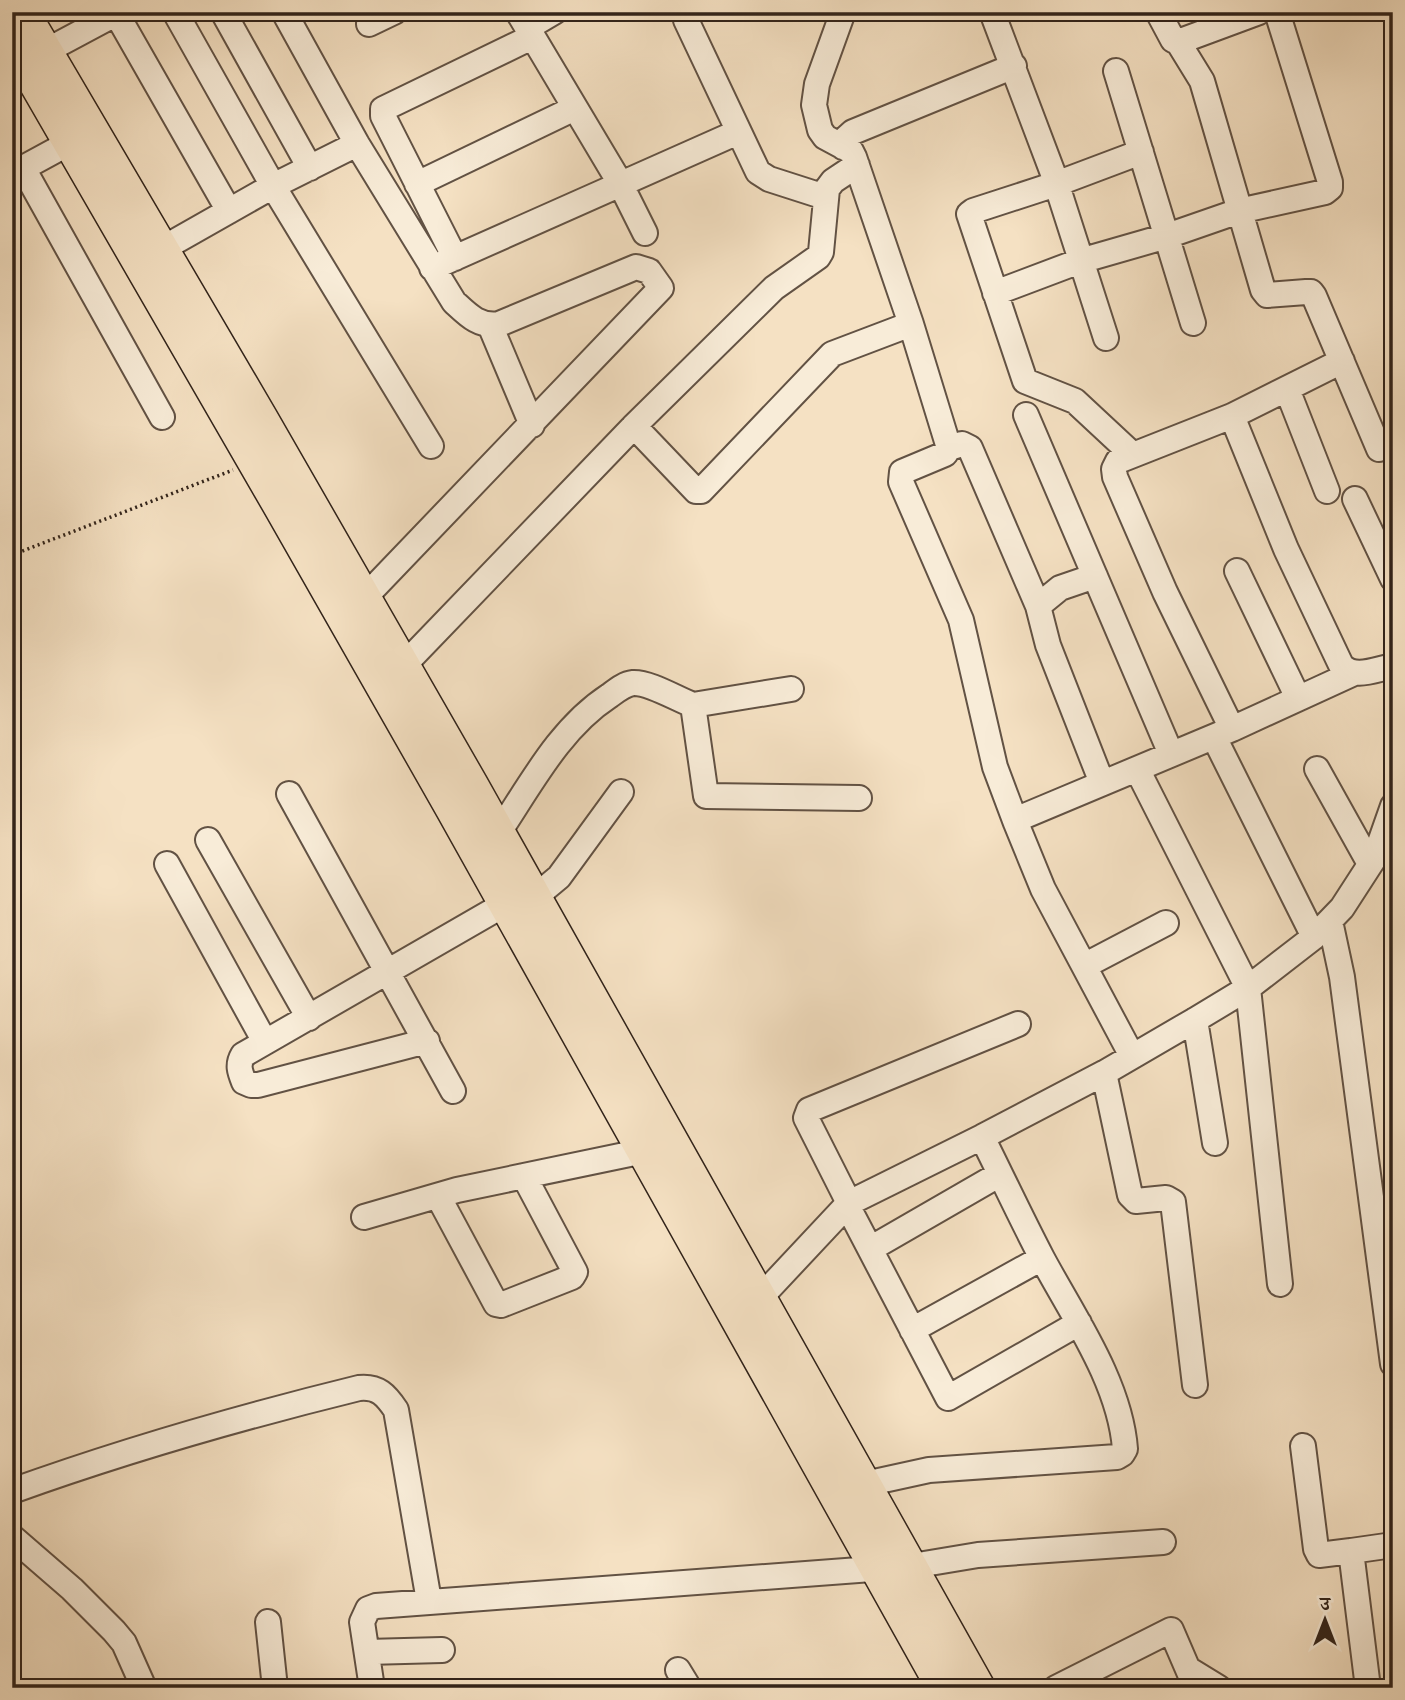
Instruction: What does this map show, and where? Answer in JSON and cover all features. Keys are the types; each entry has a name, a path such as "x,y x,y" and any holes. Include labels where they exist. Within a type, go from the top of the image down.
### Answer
{"main road":[{"path":"23,12 499,832 520,901 644,1151 865,1484 979,1688"},
{"path":"12,43 255,462 520,901 748,1306 877,1569 943,1688"}],"street":[{"path":"175,12 273,186 431,446"},
{"path":"223,12 310,168"},
{"path":"284,12 357,144 444,263"},
{"path":"369,24 394,12"},
{"path":"365,597 661,288 649,271 636,267 490,326 469,317 454,302 444,263 417,184 383,116 383,109 526,25 554,12"},
{"path":"843,12 814,94 820,130 850,156"},
{"path":"992,12 1056,184 1106,338"},
{"path":"1158,12 1173,40 1178,42 1202,81 1263,290 1267,295 1273,296 1311,292 1379,449"},
{"path":"1178,42 1259,12"},
{"path":"995,293 1080,261 1167,236 1239,211 1325,192 1330,188 1276,12"},
{"path":"46,51 118,13 229,212"},
{"path":"686,20 753,166 762,176 825,197"},
{"path":"526,25 620,183 645,233"},
{"path":"1014,66 853,132 843,141 911,324 949,448 946,454 906,469 900,476 961,620 996,767 1015,820 1043,889 1132,1056"},
{"path":"1116,71 1193,323"},
{"path":"417,184 575,108"},
{"path":"444,263 738,132"},
{"path":"69,143 18,171 162,417"},
{"path":"162,249 273,186 357,144"},
{"path":"1133,455 1075,401 1025,381 969,214 1141,152"},
{"path":"404,665 634,426 774,288 818,257 821,252 825,197 850,156"},
{"path":"634,426 696,491 701,491 832,354 911,324"},
{"path":"490,326 532,425"},
{"path":"1342,361 1232,416 1118,461 1114,469 1115,477 1223,733 1322,929 1342,976 1393,1364"},
{"path":"1287,388 1327,491"},
{"path":"1026,415 1171,754"},
{"path":"1232,416 1291,560 1341,665 1354,673"},
{"path":"949,448 962,444 970,448 1038,606 1048,645 1102,783"},
{"path":"1355,499 1393,579"},
{"path":"1237,571 1298,698"},
{"path":"1038,606 1060,588 1095,576"},
{"path":"1015,820 1223,733 1354,673 1393,666"},
{"path":"499,832 566,732 600,702 625,685 642,684 693,705 790,689"},
{"path":"693,705 706,796 859,797"},
{"path":"1137,769 1248,988 1280,1284"},
{"path":"1317,769 1370,863"},
{"path":"427,1041 251,1085 244,1082 239,1070 243,1055 559,877 621,792"},
{"path":"289,794 453,1091"},
{"path":"748,1306 848,1204 1104,1073 1248,988 1322,929 1342,908 1370,863 1393,806"},
{"path":"208,840 309,1018"},
{"path":"167,863 265,1042"},
{"path":"1084,966 1166,923"},
{"path":"1195,1020 1215,1143"},
{"path":"1018,1024 809,1110 806,1118 870,1249 948,1398 1079,1323"},
{"path":"1104,1073 1130,1195 1136,1201 1166,1198 1173,1202 1195,1385"},
{"path":"865,1484 929,1471 1117,1457 1125,1449 1113,1397 1079,1323 1042,1258 982,1137"},
{"path":"363,1217 438,1196 644,1151"},
{"path":"870,1249 1000,1174"},
{"path":"438,1196 496,1304 501,1305 574,1275 574,1270 524,1176"},
{"path":"912,1330 1042,1258"},
{"path":"12,1491 108,1457 236,1419 371,1387 388,1398 396,1410 429,1601"},
{"path":"1303,1446 1319,1555 1393,1545"},
{"path":"12,1537 72,1589 114,1631 124,1643 144,1688"},
{"path":"372,1688 362,1622 368,1609 376,1606 877,1569 978,1555 1163,1542"},
{"path":"1351,1551 1368,1688"},
{"path":"268,1622 275,1688"},
{"path":"1056,1688 1171,1630 1192,1679 1219,1688"},
{"path":"367,1652 442,1650"}],"path":[{"path":"12,555 255,462"}]}
